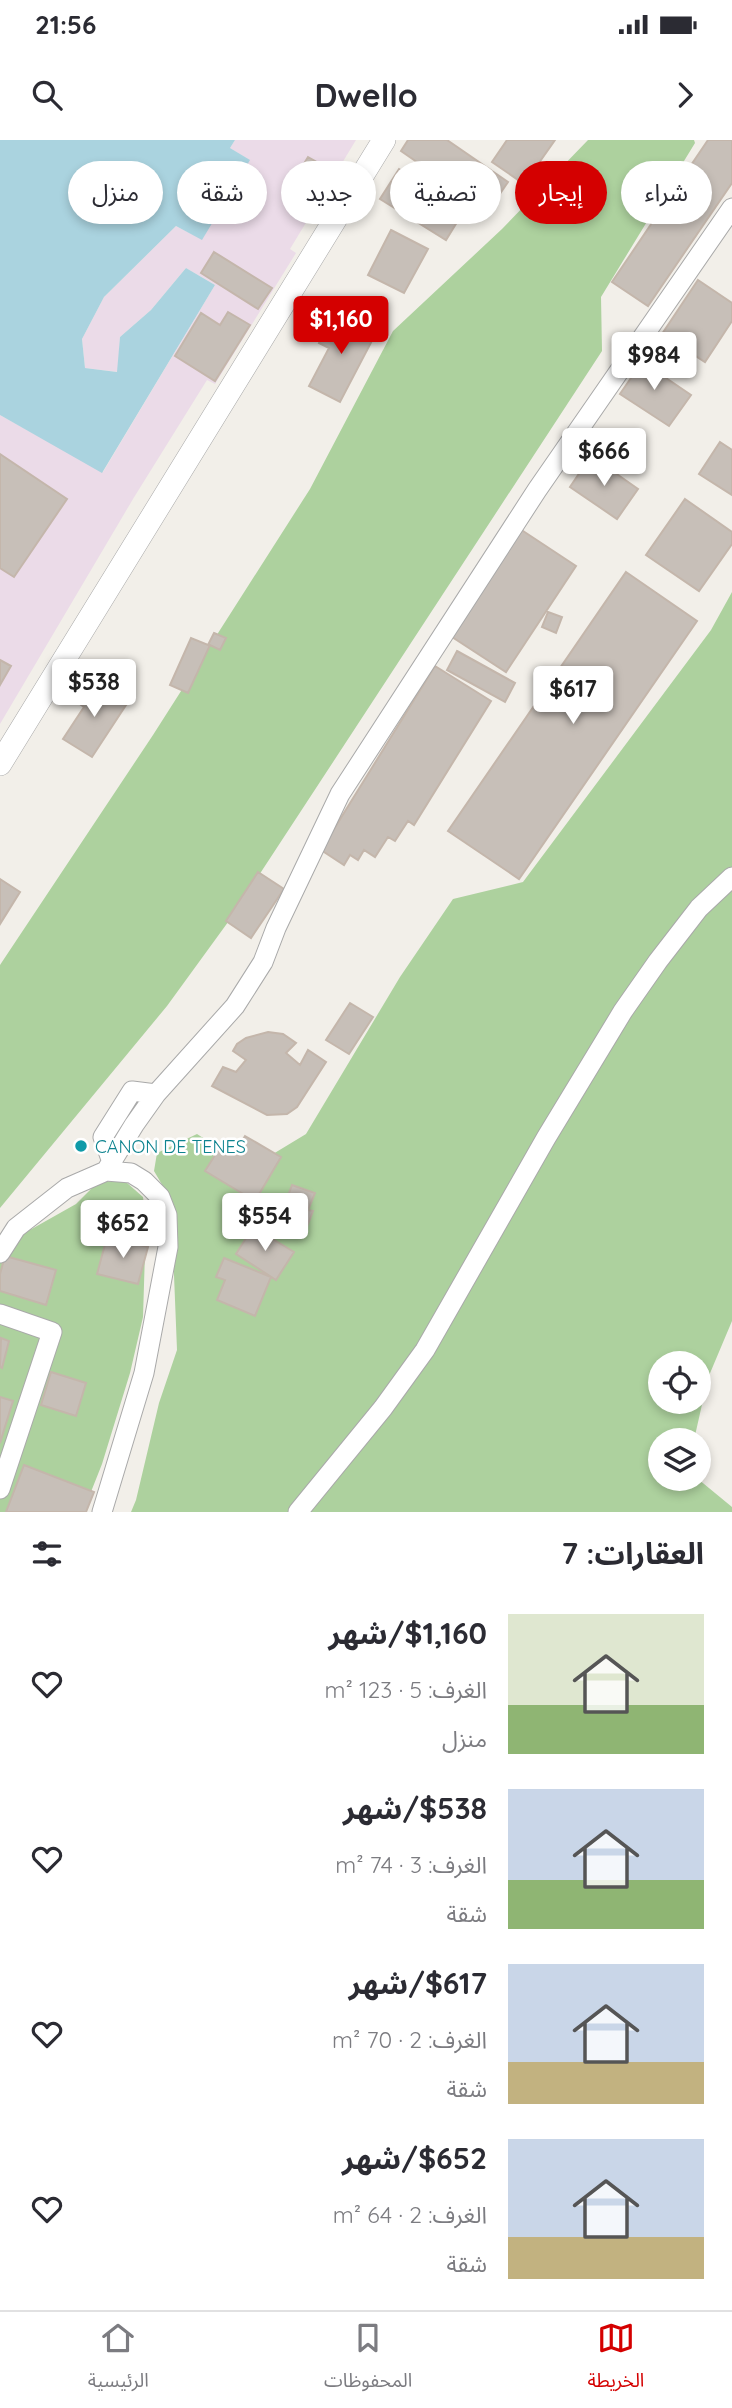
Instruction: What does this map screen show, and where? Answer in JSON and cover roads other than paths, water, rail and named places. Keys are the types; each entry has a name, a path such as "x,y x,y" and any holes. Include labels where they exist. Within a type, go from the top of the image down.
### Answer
{"street":[{"path":"0,764 384,140"},
{"path":"0,1253 16,1228 67,1188 109,1167 156,1094 235,1006 263,962 276,928 340,794 537,490 732,208"},
{"path":"298,1512 383,1408 425,1350 545,1138 651,971 699,908 732,877"},
{"path":"102,1512 144,1373 168,1247 167,1215 160,1197 144,1181 131,1173 109,1167"},
{"path":"0,1314 52,1332 0,1489"}],"water":[{"path":"0,140 235,140 230,148 249,161 177,161 177,224 212,224 202,240 176,226 104,297 82,339 85,368 117,372 120,337 151,310 186,268 215,285 102,473 0,415"}],"place":[{"name":"CANON DE TENES","path":"81,1146"}]}
